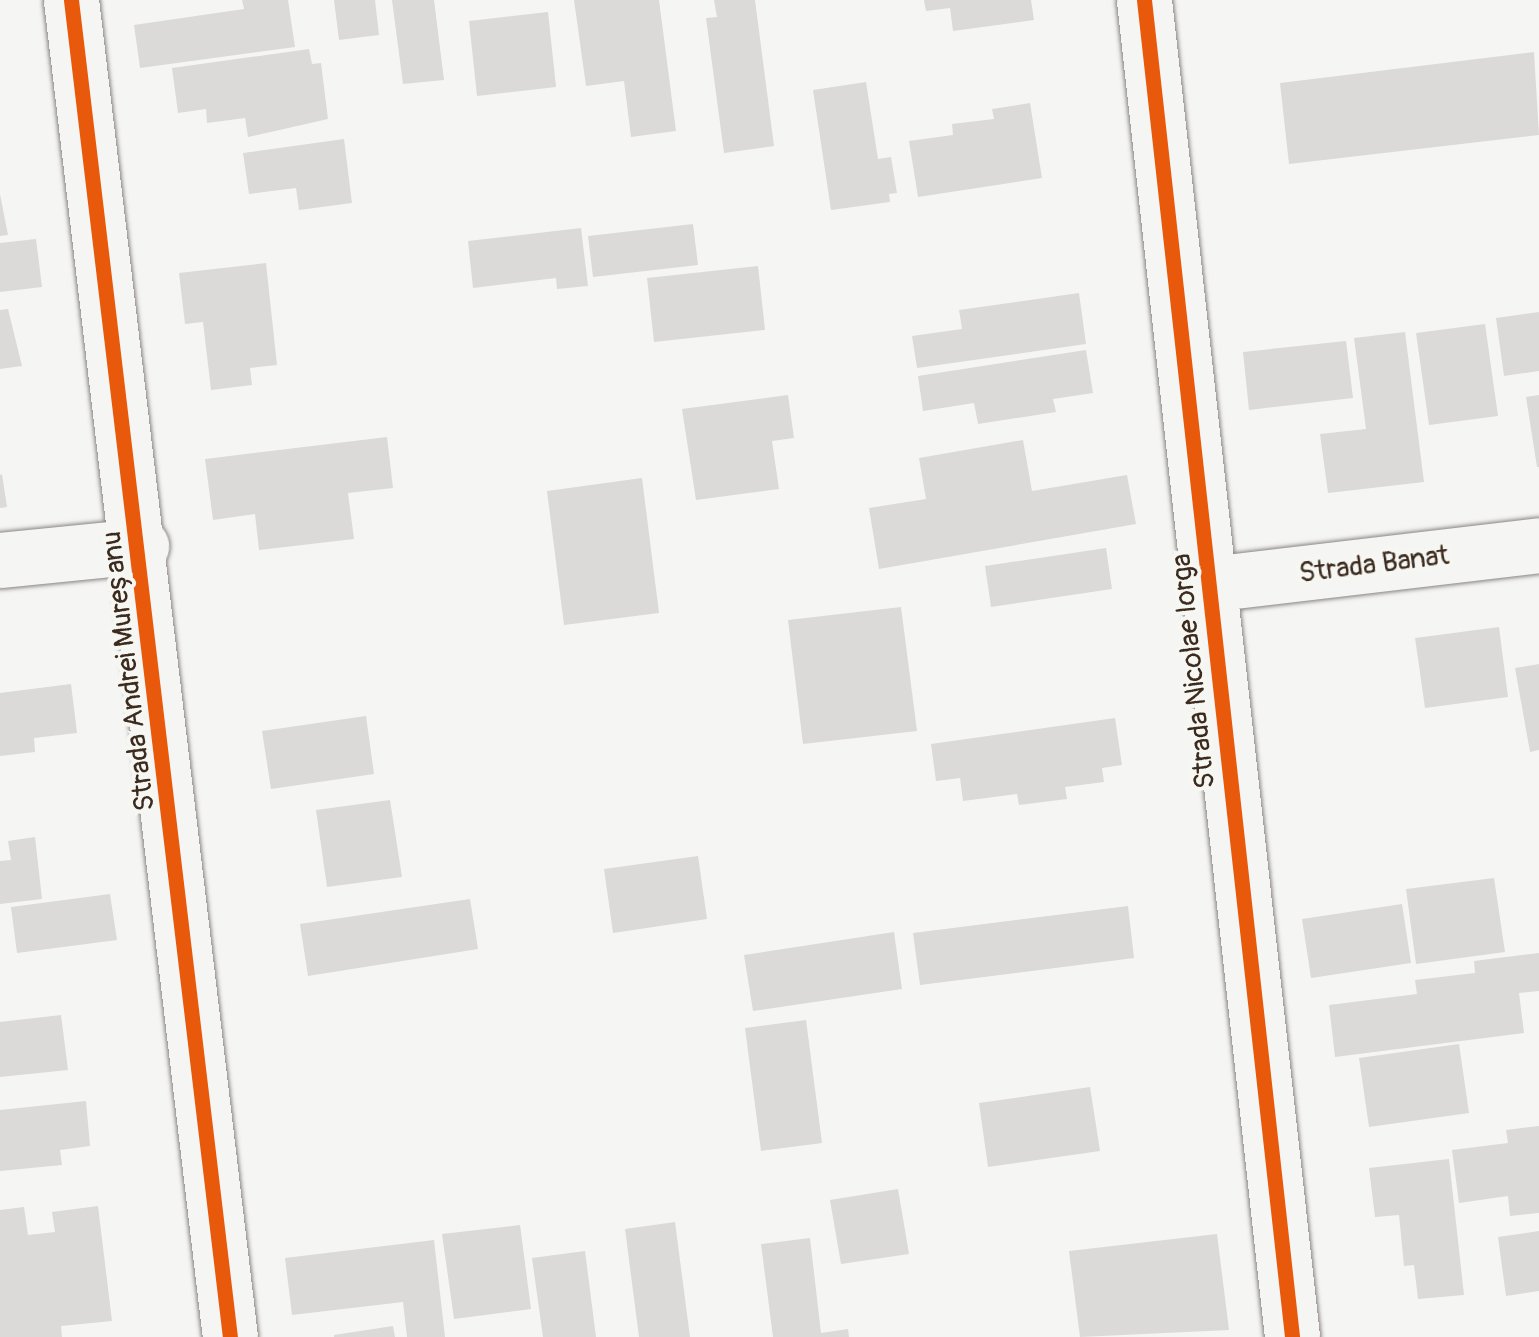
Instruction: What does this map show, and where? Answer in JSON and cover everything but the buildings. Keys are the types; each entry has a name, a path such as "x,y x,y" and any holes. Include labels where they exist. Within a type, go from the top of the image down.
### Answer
{"street":[{"name":"Strada Andrei Mureșanu","path":"72,0 141,546 230,1337"},
{"name":"Strada Nicolae Iorga","path":"1144,0 1292,1337"},
{"name":"Strada Banat","path":"1209,584 1539,545"},
{"path":"0,560 141,546"}],"cycle path":[{"path":"71,0 230,1337"},
{"path":"1144,0 1292,1337"}]}
